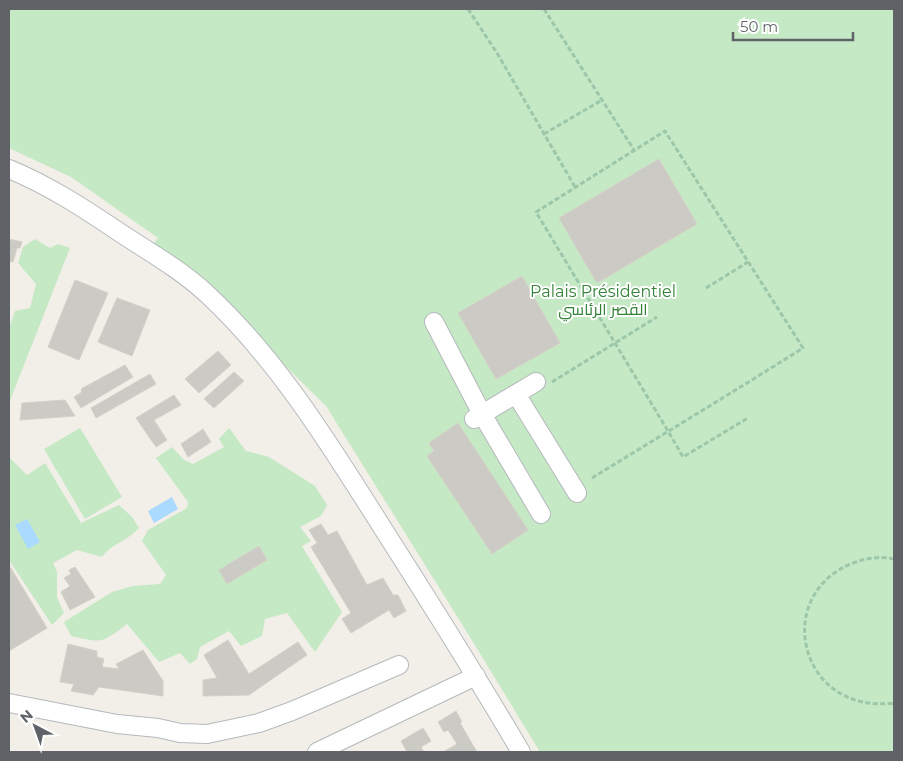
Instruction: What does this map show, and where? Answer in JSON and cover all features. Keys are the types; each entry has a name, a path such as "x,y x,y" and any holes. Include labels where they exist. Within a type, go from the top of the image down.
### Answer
{"street":[{"path":"9,169 74,201 176,269 205,292 236,322 309,413 476,676 521,752"},
{"path":"434,322 478,417 541,514"},
{"path":"478,417 516,394 542,383"},
{"path":"516,394 578,493"},
{"path":"9,702 117,724 158,728 180,733 207,734 259,723 400,665"},
{"path":"317,752 476,676"}],"path":[{"path":"468,9 575,187"},
{"path":"544,9 634,150"},
{"path":"544,134 602,100"},
{"path":"592,478 668,432 803,348 665,130 536,212 668,432 683,456 748,418"},
{"path":"706,288 748,262"},
{"path":"542,383 615,343 657,317"},
{"path":"894,559 865,558 841,568 829,576 811,601 805,621 805,640 810,658 821,678 836,692 854,702 875,706 894,703"}],"green space":[{"name":"Palais Présidentiel القصر الرئاسي","path":"9,9 894,9 894,752 540,752 326,406 267,348 151,247 158,238 71,177 9,148"},
{"path":"35,239 50,248 58,244 70,248 9,403 9,328 15,311 30,308 36,284 18,263 23,247"},
{"path":"80,428 122,497 85,519 44,449"},
{"path":"229,428 246,451 269,457 315,486 327,505 321,516 300,527 311,541 302,546 342,612 315,652 287,613 265,619 262,636 241,646 229,631 200,647 197,659 190,664 180,653 159,662 127,624 112,635 101,640 95,641 71,636 64,622 112,592 133,586 160,584 166,575 142,541 148,530 187,508 188,502 156,458 172,447 184,460 193,464 224,447 219,439"},
{"path":"9,457 27,475 45,463 81,523 119,505 132,517 139,528 111,548 102,557 77,550 53,563 57,572 57,597 64,613 52,625 9,560"}],"water":[{"path":"172,497 178,509 154,523 148,511"},
{"path":"27,519 40,542 28,549 15,525"}],"building":[{"path":"659,159 697,224 597,283 559,218"},
{"path":"9,239 22,242 20,248 17,248 13,262 9,261"},
{"path":"522,276 560,343 496,379 458,313"},
{"path":"75,280 108,293 79,360 48,347"},
{"path":"117,298 150,310 132,356 98,342"},
{"path":"218,351 231,365 199,393 185,379"},
{"path":"125,365 133,377 81,408 74,397 82,392 81,389"},
{"path":"234,372 244,381 214,408 204,399"},
{"path":"150,374 156,384 96,418 91,408"},
{"path":"174,395 181,405 154,420 167,440 156,447 136,418"},
{"path":"65,400 75,416 20,420 22,403"},
{"path":"458,423 528,530 492,554 427,456 434,451 429,443"},
{"path":"203,429 211,442 188,457 181,444"},
{"path":"321,524 328,535 337,531 367,585 383,578 393,595 398,595 406,611 394,618 389,610 351,633 342,619 351,613 311,547 317,543 309,530"},
{"path":"259,546 267,560 227,584 219,570"},
{"path":"9,565 47,628 9,651"},
{"path":"75,567 95,597 70,610 61,592 70,586 64,578 71,574 69,570"},
{"path":"228,640 249,674 298,642 307,655 249,695 203,696 203,680 217,678 204,655"},
{"path":"68,644 97,651 97,657 104,659 102,667 119,669 116,664 143,650 163,681 163,696 99,687 93,695 71,691 74,684 60,682"},
{"path":"456,711 462,722 460,723 477,752 443,752 457,744 448,730 444,732 438,722"},
{"path":"423,728 431,741 421,747 424,752 407,752 401,741"}]}
